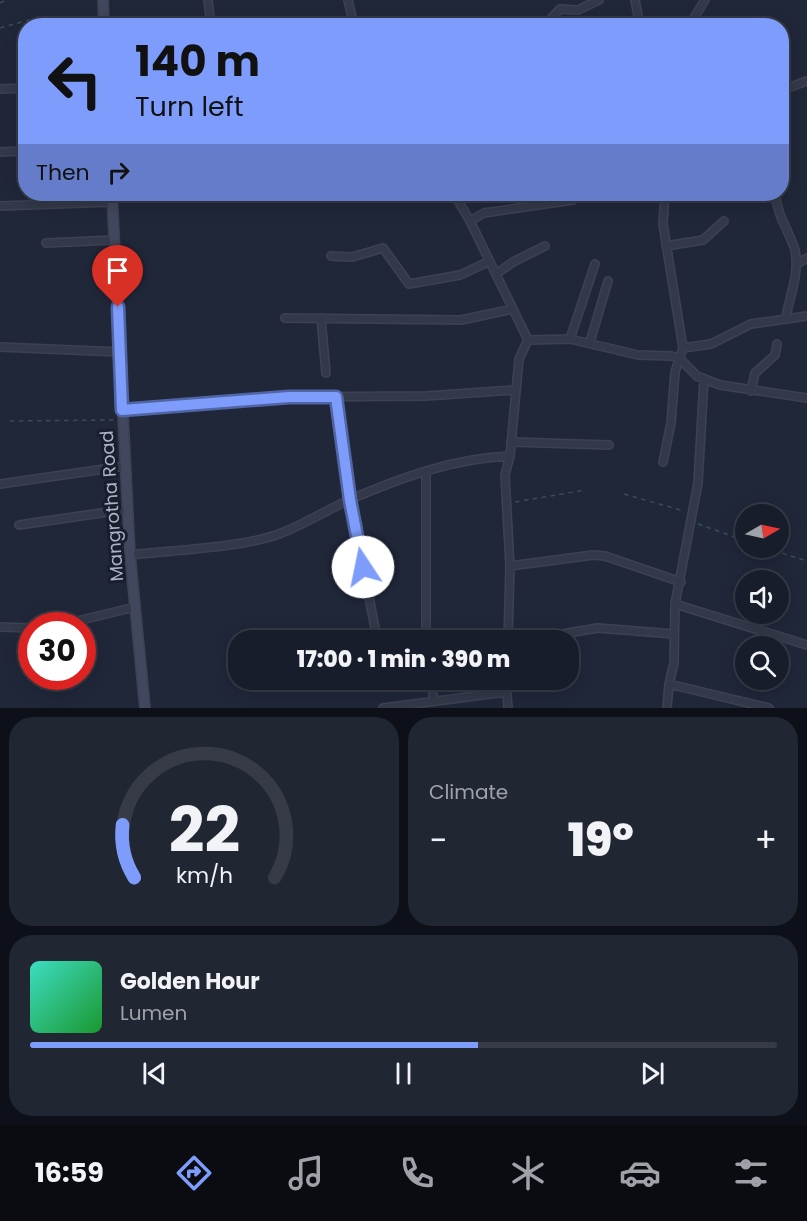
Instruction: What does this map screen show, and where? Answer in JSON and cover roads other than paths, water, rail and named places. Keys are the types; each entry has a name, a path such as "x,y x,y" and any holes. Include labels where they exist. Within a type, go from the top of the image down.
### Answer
{"main road":[{"path":"103,0 104,18"},
{"name":"Mangrotha Road","path":"112,201 130,555 145,708"}],"street":[{"path":"208,0 210,18"},
{"path":"348,0 352,18"},
{"path":"552,18 560,9 578,10 598,0"},
{"path":"635,0 638,18"},
{"path":"694,18 705,0"},
{"path":"789,87 807,81"},
{"path":"0,89 18,88"},
{"path":"0,152 18,151"},
{"path":"0,206 70,201"},
{"path":"458,201 470,220 528,340"},
{"path":"470,220 484,213 566,201"},
{"path":"663,462 671,423 675,372 683,348 666,246 664,201"},
{"path":"776,201 778,215 794,247 797,264 786,317"},
{"path":"666,246 703,240 724,221"},
{"path":"46,243 114,240"},
{"path":"496,274 513,261 545,246"},
{"path":"331,256 352,256 383,248 409,284 460,275 489,261"},
{"path":"797,264 807,258"},
{"path":"570,339 595,264"},
{"path":"590,342 608,281"},
{"path":"285,318 461,320 513,309"},
{"path":"683,348 711,344 751,324 786,317 807,316"},
{"path":"321,318 326,373"},
{"path":"528,340 570,339 638,355 679,358 697,376 720,385 807,398"},
{"path":"508,630 510,566 506,475 510,456 519,359 528,340"},
{"path":"751,391 755,374 775,355 777,344"},
{"path":"0,347 120,352"},
{"path":"667,708 674,663 675,604 681,582 699,466 704,379"},
{"path":"123,415 289,397 426,396 516,390"},
{"path":"336,397 350,500 375,630"},
{"path":"511,442 609,445"},
{"path":"130,555 254,540 279,534 350,500 426,471 464,460 510,456"},
{"path":"0,484 125,466"},
{"path":"426,471 426,630"},
{"path":"19,525 128,509"},
{"path":"510,566 593,555 605,556 681,582"},
{"path":"675,604 807,645"},
{"path":"96,616 135,607"},
{"path":"0,627 18,628"},
{"path":"579,631 598,628 674,634"},
{"path":"669,684 769,708"},
{"path":"432,690 434,701"},
{"path":"383,708 506,692 508,708"}]}
